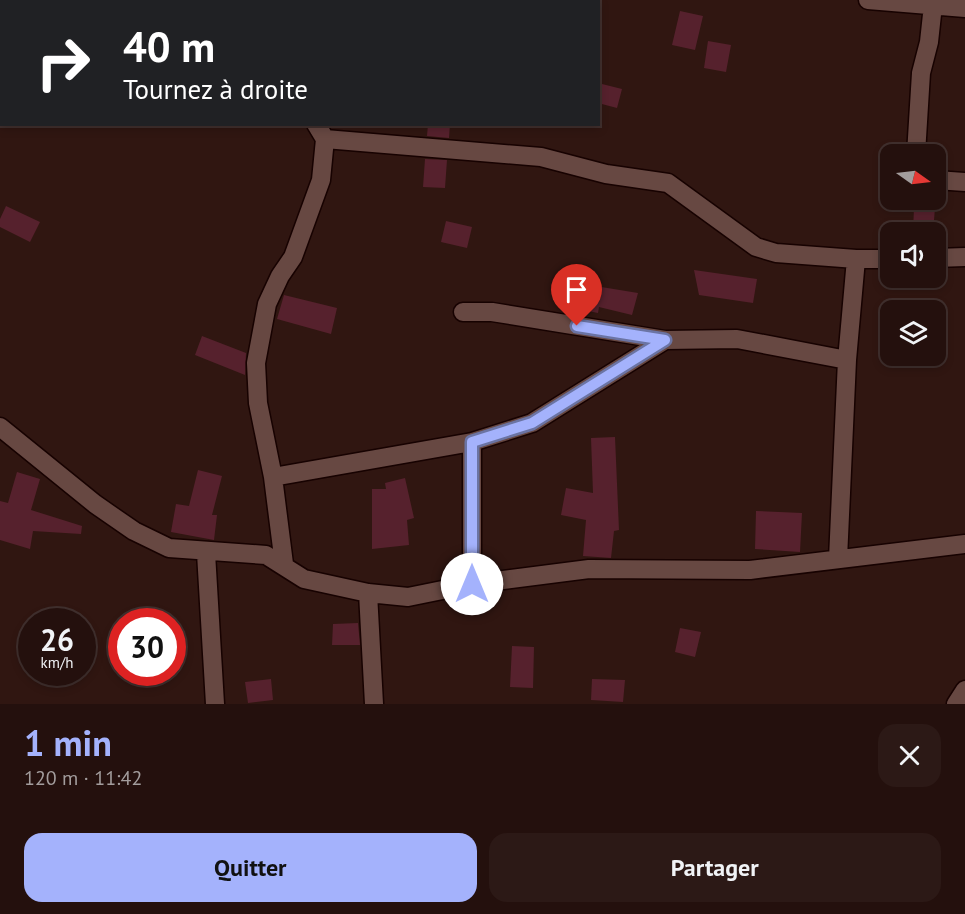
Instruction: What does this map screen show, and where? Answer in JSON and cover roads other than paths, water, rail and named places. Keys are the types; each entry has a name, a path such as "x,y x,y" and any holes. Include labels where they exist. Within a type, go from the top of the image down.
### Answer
{"street":[{"path":"868,0 965,8"},
{"path":"917,144 921,73 929,42 933,5"},
{"path":"284,564 273,477 258,403 256,363 267,304 280,276 293,257 321,180 321,132 541,157 606,174 668,183 756,247 776,253 880,259"},
{"path":"946,181 965,182"},
{"path":"946,258 965,257"},
{"path":"838,559 847,360 856,259"},
{"path":"463,312 492,312 665,340 737,339 847,360"},
{"path":"273,477 472,442 532,423 665,340"},
{"path":"0,427 95,504 134,531 169,548 206,552 250,552 266,555 284,564 304,579 368,593 408,597 472,584 589,569 750,570 965,544"},
{"path":"472,442 472,584"},
{"path":"206,552 215,704"},
{"path":"368,593 374,704"},
{"path":"957,704 965,690"}]}
